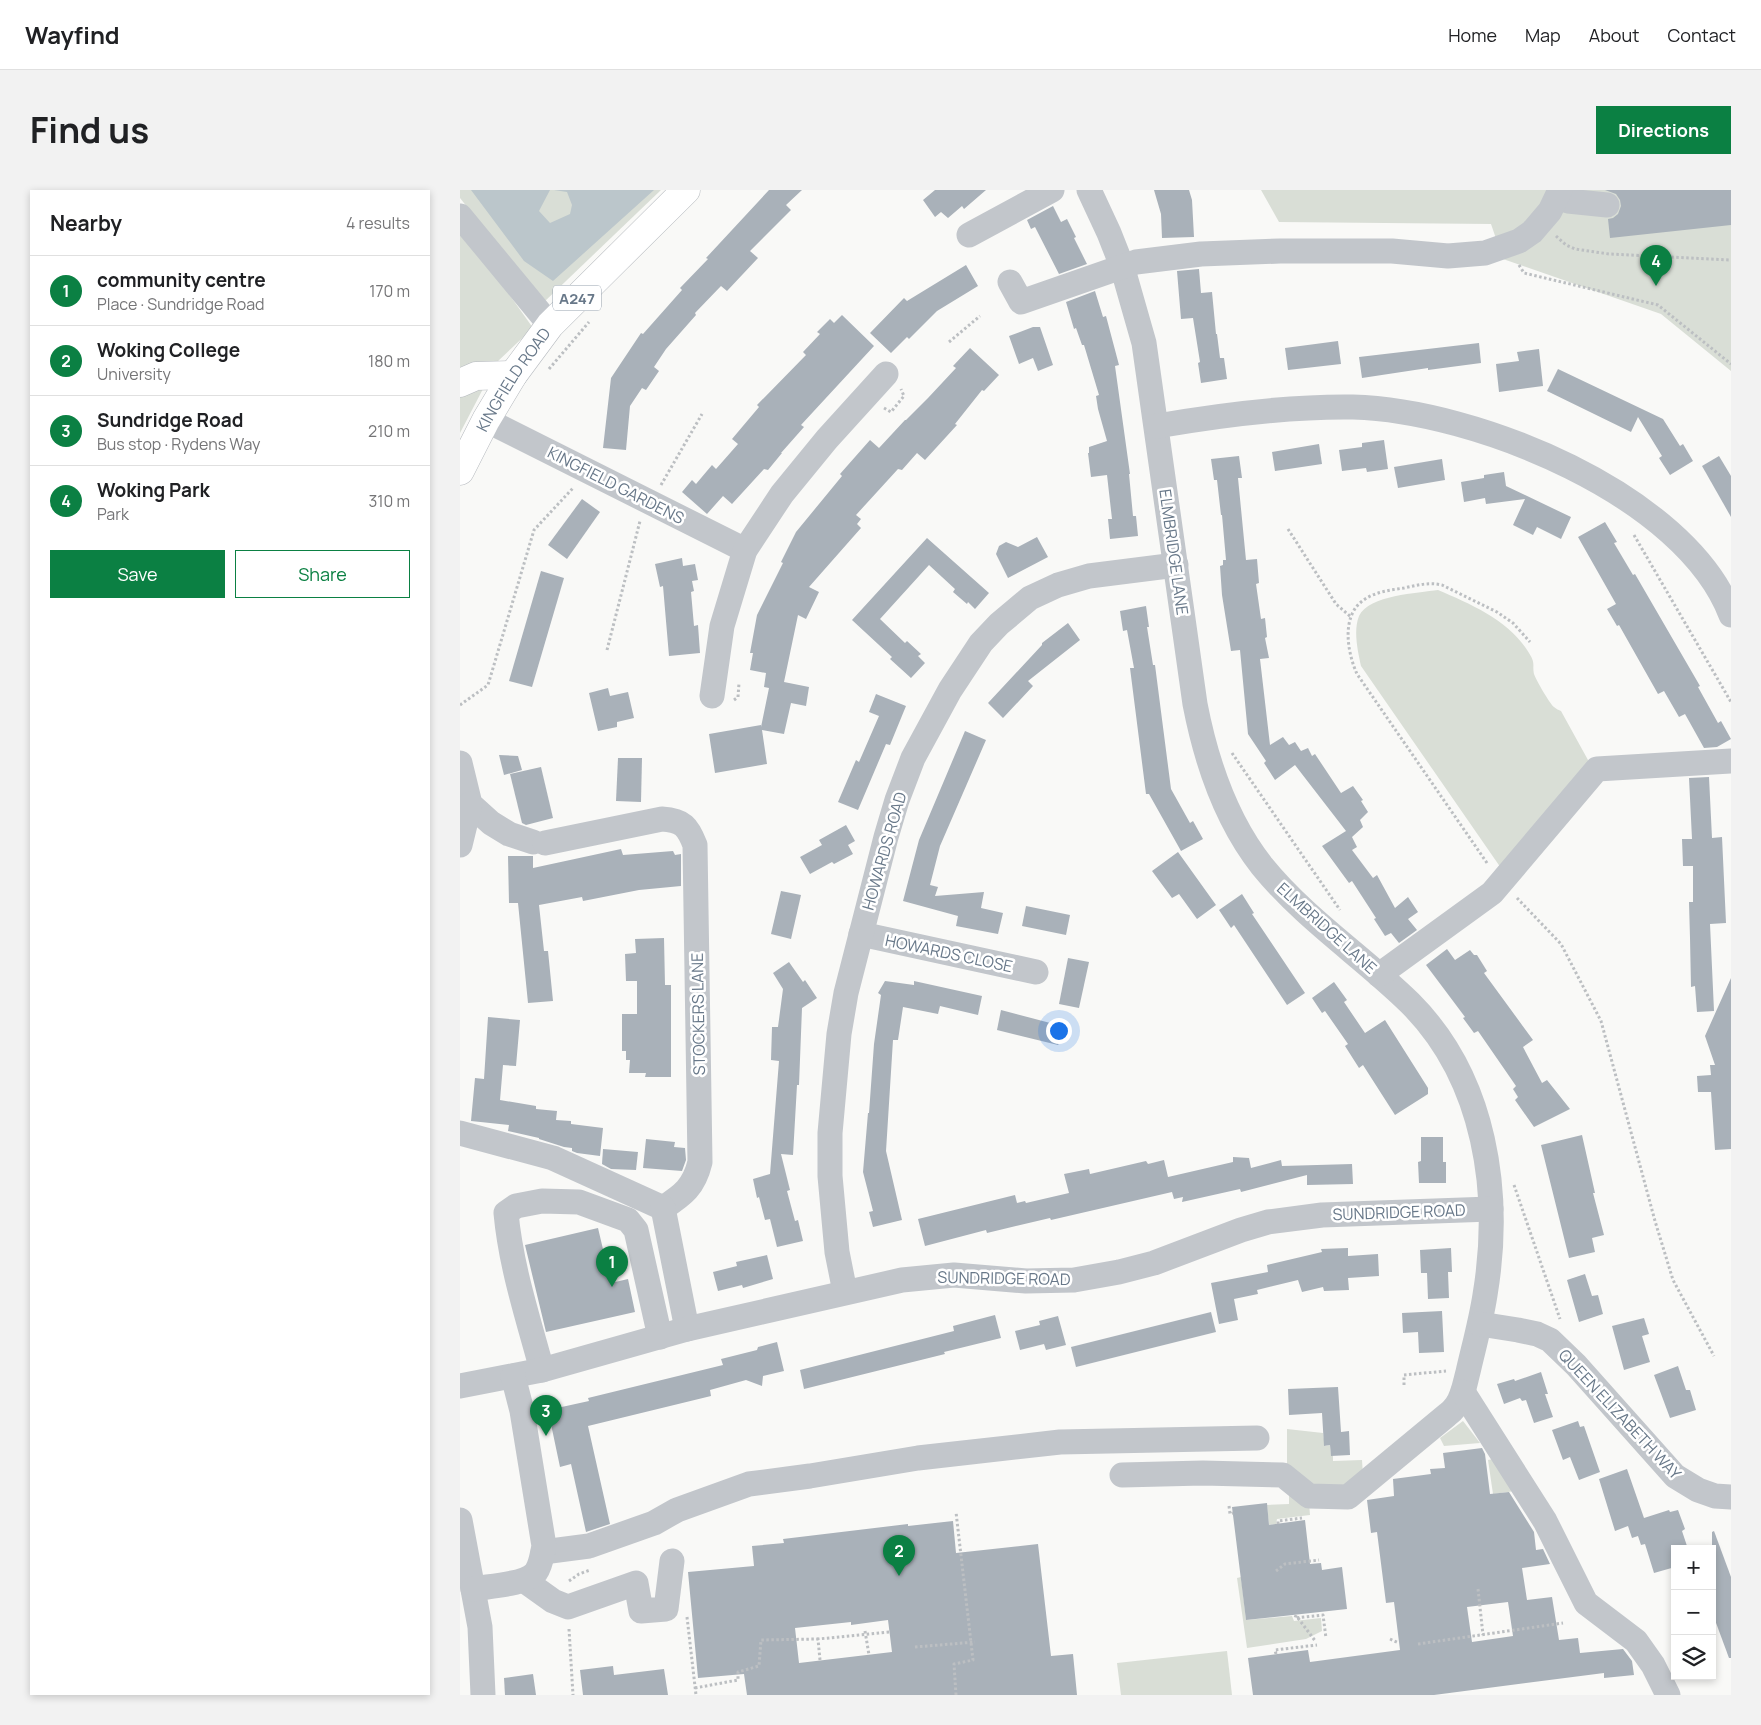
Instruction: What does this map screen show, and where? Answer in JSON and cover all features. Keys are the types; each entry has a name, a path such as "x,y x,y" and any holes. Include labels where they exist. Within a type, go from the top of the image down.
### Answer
{"main road":[{"name":"KINGFIELD ROAD","path":"460,471 486,420 513,375 550,325 686,190"},
{"path":"460,383 476,376 513,375"}],"street":[{"path":"969,235 1052,190"},
{"name":"ELMBRIDGE LANE","path":"1089,190 1122,266 1144,343 1200,728 1216,781 1246,844 1277,884 1316,922 1379,975 1429,1023 1463,1078 1472,1098 1484,1145 1489,1176 1500,1202 1490,1245 1487,1283 1480,1324 1466,1380 1456,1406 1447,1416 1348,1497 1309,1496 1282,1475 1203,1472 1122,1475"},
{"path":"1010,282 1021,302 1136,262 1201,254 1392,251 1428,255 1465,256 1484,253 1519,241 1532,232 1550,211 1559,193 1568,201 1606,205"},
{"path":"460,216 550,325"},
{"path":"722,699 722,626 745,550 782,494 827,439 892,380"},
{"path":"1157,426 1281,410 1354,407 1415,414 1502,438 1535,450 1605,485 1655,522 1683,545 1699,562 1712,580 1731,615"},
{"name":"KINGFIELD GARDENS","path":"486,420 745,550"},
{"name":"HOWARDS ROAD","path":"845,1292 837,1252 830,1176 830,1133 839,1034 844,1001 886,837 897,800 913,758 950,690 982,643 999,624 1030,598 1058,584 1088,576 1176,565"},
{"path":"1379,975 1492,893 1597,770 1731,761"},
{"path":"460,763 470,804 460,845"},
{"name":"STOCKERS LANE","path":"470,804 509,834 539,843 662,819 673,820 683,824 690,832 694,845 700,1162 697,1175 690,1187 680,1197 662,1208"},
{"name":"HOWARDS CLOSE","path":"861,934 1036,972"},
{"path":"460,1133 553,1158 662,1208 687,1329"},
{"path":"542,1370 519,1289 508,1233 506,1213 516,1206 542,1201 579,1202 628,1220 636,1230 660,1336"},
{"name":"SUNDRIDGE ROAD","path":"460,1386 542,1370 687,1329 902,1280 954,1275 1026,1281 1074,1280 1097,1277 1154,1264 1241,1230 1268,1222 1322,1215 1500,1202"},
{"name":"QUEEN ELIZABETH WAY","path":"1480,1324 1537,1334 1550,1340 1576,1365 1675,1476 1698,1490 1715,1496 1731,1497"},
{"path":"472,1589 525,1580 536,1573 543,1552 544,1546 527,1441 514,1376"},
{"path":"1466,1380 1545,1521 1586,1604 1636,1641 1653,1665 1668,1695"},
{"path":"543,1552 589,1546 654,1523 677,1510 749,1484 918,1458 1060,1442 1258,1438"},
{"path":"460,1520 480,1627 470,1664 483,1695"},
{"path":"525,1580 553,1601 568,1607 636,1583 641,1611 666,1609 672,1561"}],"path":[{"path":"1554,234 1566,245 1575,249 1609,254 1731,260"},
{"path":"1504,246 1524,273 1658,305 1731,364"},
{"path":"949,342 980,316"},
{"path":"548,372 590,322"},
{"path":"880,406 891,412 904,396 892,380"},
{"path":"659,488 702,414"},
{"path":"460,705 488,685 534,530 574,488"},
{"path":"632,517 646,524"},
{"path":"607,650 640,521"},
{"path":"1630,527 1731,702"},
{"path":"1288,529 1336,604 1351,617"},
{"path":"1530,642 1513,623 1497,612 1442,585 1432,583 1383,592 1369,597 1360,603 1351,617 1348,632 1353,664 1357,674 1501,882 1561,944 1601,1021 1672,1280 1714,1356"},
{"path":"722,699 738,697 739,683 733,678"},
{"path":"1230,751 1342,913"},
{"path":"1513,1184 1563,1328"},
{"path":"1500,1202 1516,1193"},
{"path":"1404,1386 1404,1375 1466,1380"},
{"path":"1229,1506 1230,1514 1233,1513"},
{"path":"956,1512 973,1643 973,1660 954,1664 956,1695"},
{"path":"1278,1524 1278,1521 1298,1518"},
{"path":"1276,1571 1285,1564 1319,1560"},
{"path":"1478,1589 1483,1635"},
{"path":"1276,1654 1275,1650 1317,1643 1297,1616 1323,1615 1326,1638"},
{"path":"569,1621 573,1695"},
{"path":"1418,1644 1563,1623"},
{"path":"866,1632 869,1655"},
{"path":"695,1688 738,1680 738,1672 759,1666 761,1640 818,1639 866,1632 890,1632"},
{"path":"818,1639 820,1660"},
{"path":"1390,1639 1399,1643"},
{"path":"915,1647 973,1643"}],"shaded area":[{"path":"460,190 661,190 543,303 460,198"},
{"path":"471,190 550,190 539,211 550,223 570,214 572,205 567,192 554,190 654,190 553,281 524,261"},
{"path":"1261,190 1731,190 1731,371 1661,314 1503,259 1491,224 1279,222"},
{"path":"460,232 479,252 533,328 497,362 460,433"},
{"path":"1438,590 1489,615 1501,623 1521,642 1529,653 1534,674 1540,686 1552,705 1561,711 1588,760 1588,766 1503,871 1361,666 1356,628 1359,616 1364,609 1383,599"},
{"path":"1463,1421 1480,1443 1444,1446 1440,1438"},
{"path":"1287,1429 1323,1433 1325,1446 1330,1445 1333,1461 1362,1460 1363,1475 1342,1493 1311,1491 1287,1468"},
{"path":"1493,1459 1515,1491 1493,1494 1488,1460"},
{"path":"1289,1491 1309,1503 1310,1515 1277,1519 1276,1524 1269,1525 1267,1505 1289,1504"},
{"path":"1241,1577 1246,1620 1292,1616 1294,1621 1321,1618 1322,1631 1306,1639 1247,1648 1237,1578"},
{"path":"1227,1651 1232,1695 1121,1695 1117,1663"}],"building":[{"path":"769,190 802,190 786,205 791,210 750,251 758,258 727,291 721,286 695,313 696,315 666,349 654,367 659,371 646,390 642,388 630,406 626,450 603,448 611,378 641,333 643,334 682,290 680,288 708,259 706,258"},
{"path":"935,190 986,190 964,209 962,206 948,218 941,212 935,217 923,200"},
{"path":"1154,190 1189,190 1192,200 1194,237 1162,238 1161,214"},
{"path":"1605,190 1731,190 1731,225 1610,238 1608,219 1618,214 1621,206 1616,194"},
{"path":"1053,206 1061,222 1067,219 1087,264 1059,274 1035,227 1031,229 1027,220"},
{"path":"966,265 978,286 937,311 909,339 907,337 891,353 870,333 904,298 907,301"},
{"path":"1199,269 1201,293 1212,292 1220,358 1224,358 1227,379 1201,383 1198,363 1200,362 1193,318 1181,319 1177,271"},
{"path":"1095,291 1103,317 1106,316 1119,365 1115,366 1130,474 1133,516 1136,516 1138,536 1110,539 1108,519 1112,519 1107,475 1091,477 1089,447 1107,441 1098,409 1096,396 1099,395 1084,345 1082,345 1076,328 1074,329 1066,302"},
{"path":"842,315 874,346 801,425 804,427 768,470 764,469 732,504 723,496 707,514 682,492 692,480 696,484 712,465 716,469 738,444 732,439 759,407 757,405 806,355 803,352 820,334 817,332 830,319 834,323"},
{"path":"1033,327 1040,327 1053,365 1038,371 1033,358 1019,364 1009,336"},
{"path":"1338,341 1341,364 1288,370 1285,348"},
{"path":"1479,343 1481,363 1428,370 1428,368 1362,378 1359,357"},
{"path":"970,348 999,375 984,391 982,390 955,424 957,425 925,460 917,453 902,470 898,469 856,515 861,519 857,524 861,528 809,587 819,592 806,619 798,615 784,682 809,687 806,706 791,703 784,734 762,730 767,764 715,773 709,734 761,725 761,727 769,688 764,687 766,673 750,670 753,653 750,653 757,615 796,532 842,476 840,474 870,440 879,448 956,368 953,366"},
{"path":"1539,349 1543,386 1499,392 1496,364 1519,361 1517,352"},
{"path":"1558,369 1663,419 1680,446 1683,444 1693,461 1670,475 1659,458 1662,456 1638,417 1631,432 1547,391"},
{"path":"1384,440 1388,469 1367,472 1366,468 1342,471 1339,450 1362,447 1362,443"},
{"path":"1319,444 1322,464 1275,471 1272,452"},
{"path":"1239,456 1242,478 1238,478 1246,560 1257,559 1259,583 1256,584 1261,619 1265,618 1267,637 1265,638 1269,658 1260,659 1270,745 1283,737 1289,745 1295,742 1301,751 1308,748 1312,756 1315,754 1341,793 1353,786 1363,800 1361,801 1368,812 1360,820 1363,827 1352,837 1357,847 1352,850 1373,878 1377,875 1395,908 1408,897 1418,912 1408,919 1417,930 1399,943 1391,933 1385,936 1374,919 1376,918 1352,881 1349,883 1322,846 1346,831 1295,765 1275,780 1264,763 1266,761 1248,734 1240,650 1231,651 1222,595 1220,566 1223,565 1223,560 1226,560 1217,480 1214,480 1211,459"},
{"path":"1719,456 1731,476 1731,517 1702,466"},
{"path":"1442,459 1445,480 1398,488 1394,467"},
{"path":"1504,472 1506,486 1571,517 1561,539 1537,527 1533,535 1513,525 1525,499 1486,504 1485,498 1464,502 1461,482 1484,478 1484,475"},
{"path":"582,499 600,512 567,559 548,545"},
{"path":"1605,522 1617,542 1614,543 1633,575 1635,574 1700,686 1698,687 1718,723 1721,721 1731,739 1717,747 1704,748 1685,714 1679,717 1664,691 1658,694 1619,625 1617,626 1607,609 1616,604 1578,537"},
{"path":"1037,537 1048,557 1008,578 996,554 999,546 1006,542 1018,547"},
{"path":"927,538 989,593 975,609 953,592 955,589 929,565 880,619 905,643 907,641 921,654 918,656 925,663 911,678 890,659 892,657 852,620"},
{"path":"682,558 683,566 695,564 698,580 692,581 694,591 691,592 694,626 698,625 700,653 669,656 663,586 660,587 655,564"},
{"path":"541,571 564,578 532,687 509,681"},
{"path":"1146,606 1149,627 1147,627 1153,665 1155,665 1171,789 1190,823 1193,821 1203,839 1181,851 1149,794 1146,794 1130,668 1134,668 1127,630 1123,631 1120,611"},
{"path":"1068,623 1080,640 1028,681 1033,686 1003,718 988,703 1042,643"},
{"path":"608,688 610,696 628,692 634,718 617,722 617,727 598,731 589,693"},
{"path":"876,694 906,706 890,745 886,744 858,810 838,802 856,760 859,762 879,716 869,712"},
{"path":"965,731 986,740 940,846 930,885 938,887 935,896 984,892 981,908 1003,913 998,934 956,926 958,916 903,901 919,840"},
{"path":"499,755 518,756 522,770 504,775"},
{"path":"618,758 642,758 641,802 616,801"},
{"path":"541,767 553,818 526,825 522,823 510,774"},
{"path":"1709,777 1712,838 1722,837 1726,923 1710,924 1714,1011 1697,1012 1695,986 1691,987 1689,902 1693,902 1693,866 1683,866 1682,839 1692,839 1689,778"},
{"path":"846,825 855,841 848,845 853,854 834,864 832,862 810,874 800,857 822,845 819,840"},
{"path":"621,849 623,855 673,851 675,855 681,854 681,886 639,890 583,901 582,897 539,905 544,951 548,951 553,1001 528,1003 518,903 509,903 508,856 533,856 533,868"},
{"path":"1178,852 1216,905 1197,919 1179,894 1172,898 1152,871"},
{"path":"781,891 801,895 791,939 771,934"},
{"path":"1242,894 1254,913 1252,914 1305,993 1287,1005 1234,925 1231,928 1219,910"},
{"path":"1026,906 1070,915 1066,935 1022,926"},
{"path":"664,938 665,985 671,985 671,1077 645,1077 646,1073 629,1073 630,1060 626,1060 626,1051 622,1051 622,1014 637,1014 637,981 626,981 625,954 636,953 635,939"},
{"path":"1447,949 1455,960 1470,950 1474,955 1477,955 1487,971 1484,973 1533,1040 1523,1047 1542,1083 1547,1080 1570,1109 1534,1127 1515,1100 1518,1097 1513,1089 1516,1086 1478,1031 1474,1033 1463,1018 1465,1017 1426,965"},
{"path":"1068,958 1089,962 1079,1008 1059,1004"},
{"path":"789,962 803,982 805,980 817,998 802,1008 799,1085 797,1085 793,1155 781,1154 790,1190 787,1191 795,1221 798,1220 803,1241 777,1247 770,1219 765,1220 753,1179 770,1174 779,1061 771,1060 772,1027 778,1027 783,989 773,973"},
{"path":"1731,978 1731,1149 1715,1150 1711,1092 1698,1092 1697,1076 1711,1075 1710,1065 1715,1065 1705,1036"},
{"path":"885,981 914,985 914,981 982,996 978,1015 940,1006 938,1014 903,1007 898,1040 893,1040 886,1151 902,1220 873,1227 869,1212 873,1211 863,1172 874,1044 881,995 878,993"},
{"path":"1334,982 1347,1000 1344,1002 1365,1033 1385,1020 1428,1088 1428,1094 1395,1115 1363,1065 1359,1068 1345,1046 1348,1044 1325,1011 1322,1013 1312,998"},
{"path":"1001,1010 1054,1024 1067,1033 1058,1045 997,1030"},
{"path":"488,1017 520,1020 516,1066 503,1065 500,1100 536,1106 536,1109 557,1111 556,1120 571,1121 571,1124 603,1128 600,1156 577,1153 572,1151 572,1148 508,1131 509,1125 471,1121 475,1078 484,1079"},
{"path":"1582,1135 1595,1193 1593,1193 1604,1235 1592,1238 1595,1252 1569,1258 1541,1145"},
{"path":"1421,1137 1443,1137 1443,1162 1446,1162 1446,1183 1419,1183 1418,1162 1421,1161"},
{"path":"646,1139 675,1142 674,1147 685,1148 686,1160 682,1171 643,1168"},
{"path":"603,1149 638,1152 636,1170 611,1169 602,1164"},
{"path":"1233,1157 1249,1158 1251,1168 1281,1160 1282,1166 1352,1164 1353,1184 1307,1185 1307,1175 1241,1192 1240,1189 1182,1202 1183,1197 1174,1199 1172,1192 1051,1220 1050,1218 987,1233 986,1230 925,1246 918,1219 1015,1195 1017,1203 1025,1201 1026,1203 1069,1193 1064,1174 1089,1169 1090,1174 1146,1161 1148,1164 1164,1160 1168,1177 1233,1162"},
{"path":"598,1228 611,1283 628,1279 635,1312 546,1332 525,1245"},
{"path":"1348,1248 1348,1256 1378,1254 1379,1276 1348,1278 1349,1290 1324,1291 1323,1287 1302,1292 1298,1280 1257,1290 1258,1294 1234,1299 1238,1320 1219,1324 1211,1283 1268,1272 1267,1265 1322,1252 1321,1249"},
{"path":"1451,1248 1452,1272 1448,1272 1449,1298 1428,1299 1427,1273 1421,1273 1420,1250"},
{"path":"767,1255 773,1279 743,1288 742,1285 718,1291 713,1272 737,1266 736,1262"},
{"path":"1585,1274 1592,1296 1598,1295 1603,1314 1579,1322 1567,1280"},
{"path":"1442,1311 1444,1352 1419,1353 1418,1332 1403,1333 1402,1313"},
{"path":"1211,1312 1216,1332 1076,1367 1071,1347"},
{"path":"995,1315 1001,1338 804,1389 800,1370 954,1331 953,1326"},
{"path":"1058,1316 1066,1345 1046,1350 1044,1344 1020,1350 1015,1331 1040,1325 1039,1321"},
{"path":"1644,1318 1649,1334 1642,1336 1650,1362 1624,1370 1612,1326"},
{"path":"777,1342 784,1371 763,1376 762,1386 746,1380 710,1390 711,1396 588,1426 610,1524 586,1532 571,1464 560,1467 548,1410 589,1401 588,1398 723,1365 721,1359 757,1350 758,1347"},
{"path":"1678,1366 1686,1390 1690,1390 1696,1410 1670,1418 1654,1375"},
{"path":"1541,1372 1548,1394 1545,1394 1553,1417 1534,1423 1526,1400 1522,1401 1520,1398 1504,1404 1497,1384 1514,1379 1515,1381"},
{"path":"1338,1387 1341,1432 1349,1431 1350,1455 1331,1456 1330,1445 1324,1446 1322,1413 1289,1415 1288,1389"},
{"path":"1578,1421 1580,1427 1584,1426 1600,1472 1579,1480 1570,1457 1563,1460 1552,1430"},
{"path":"1482,1448 1485,1454 1490,1494 1509,1492 1534,1532 1536,1550 1543,1549 1550,1564 1522,1568 1527,1600 1552,1597 1559,1640 1578,1638 1580,1653 1623,1649 1632,1661 1634,1675 1604,1678 1604,1673 1434,1695 1253,1695 1248,1658 1308,1650 1310,1662 1400,1650 1394,1602 1386,1603 1377,1532 1371,1533 1367,1500 1394,1496 1393,1479 1431,1474 1430,1469 1445,1468 1443,1453","holes":["1508,1602 1513,1636 1472,1642 1467,1607"]},
{"path":"1627,1469 1644,1518 1669,1510 1670,1512 1678,1510 1685,1529 1682,1531 1687,1545 1671,1545 1671,1568 1654,1573 1645,1544 1641,1545 1638,1536 1632,1538 1628,1526 1615,1531 1599,1479"},
{"path":"1267,1503 1269,1525 1305,1520 1310,1564 1321,1563 1322,1570 1342,1567 1347,1609 1246,1620 1232,1507"},
{"path":"953,1521 956,1553 1038,1544 1051,1656 1073,1654 1077,1695 747,1695 744,1674 698,1678 688,1572 754,1566 752,1546 784,1543 783,1539 908,1524 908,1526","holes":["888,1620 892,1652 799,1663 795,1628 851,1622 851,1625"]},
{"path":"1714,1531 1731,1577 1731,1658 1729,1658 1716,1623 1716,1545 1712,1545 1712,1532"},
{"path":"613,1666 614,1675 664,1669 668,1695 583,1695 580,1670"},
{"path":"533,1674 536,1695 505,1695 504,1678"}],"place":[{"name":"Woking Park","path":"1656,286"},
{"name":"community centre","path":"612,1287"},
{"name":"Sundridge Road","path":"546,1436"},
{"name":"Woking College","path":"899,1576"}]}
